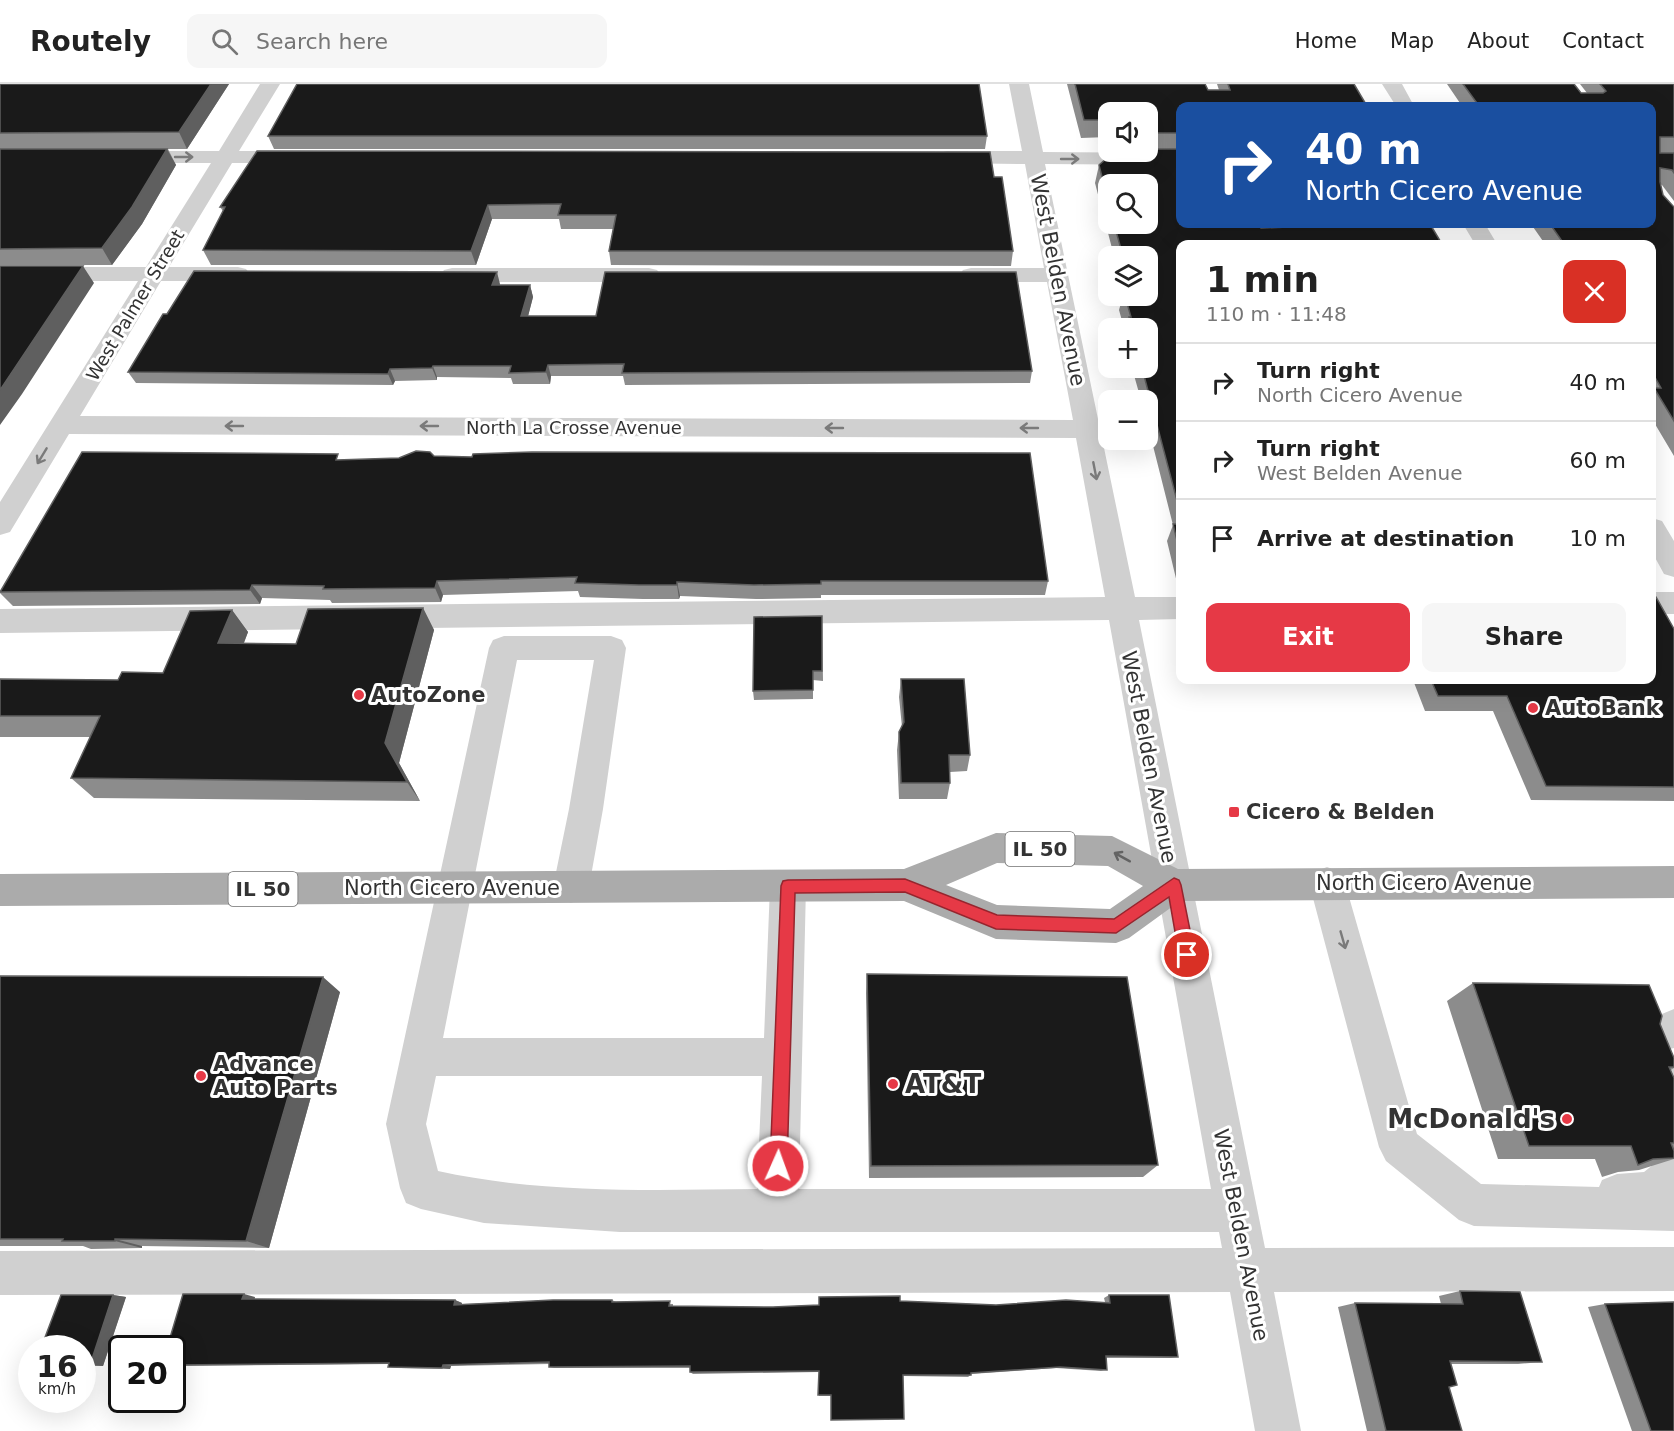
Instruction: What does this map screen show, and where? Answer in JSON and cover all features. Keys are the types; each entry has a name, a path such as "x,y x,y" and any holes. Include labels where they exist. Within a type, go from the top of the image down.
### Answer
{"main road":[{"name":"North Cicero Avenue","path":"0,890 905,885 996,848 1112,851 1174,885 1327,884 1671,889"},
{"name":"North Cicero Avenue","path":"905,885 996,922 1116,926 1174,885"}],"street":[{"name":"West Palmer Street","path":"0,525 270,84"},
{"name":"West Belden Avenue","path":"1019,84 1088,429 1278,1431"},
{"path":"1392,84 1403,102"},
{"path":"931,156 1176,159"},
{"path":"108,157 322,157"},
{"path":"0,274 254,274"},
{"path":"434,275 674,275"},
{"path":"950,275 1056,275"},
{"name":"North La Crosse Avenue","path":"61,425 1088,429"},
{"path":"1656,535 1674,566"},
{"path":"1656,603 1674,603"},
{"path":"0,621 1176,608"},
{"path":"571,887 586,809 611,648 504,648 406,1124 421,1188 484,1202 620,1211 1159,1209 1236,1211"},
{"path":"1327,884 1400,1147 1474,1205 1674,1210"},
{"path":"777,1212 788,886"},
{"path":"1674,1028 1647,1040 1674,1113"},
{"path":"420,1057 782,1057"},
{"path":"1474,1205 1651,1193 1674,1175"},
{"path":"0,1273 1674,1269"}],"building":[{"path":"0,84 211,84 179,132 0,133"},
{"path":"297,84 979,84 987,136 268,136"},
{"path":"1075,84 1205,84 1208,90 1230,90 1228,84 1354,84 1365,102 1176,102 1176,133 1158,133 1158,102 1098,102 1098,120 1084,120"},
{"path":"1463,84 1574,84 1581,93 1603,93 1606,91 1600,84 1674,84 1674,137 1660,137 1660,153 1674,153 1674,173 1672,170 1660,168 1660,182 1663,195 1674,207 1674,421 1656,391 1656,388 1661,388 1656,379 1656,240 1561,240 1553,228 1656,228 1656,102 1476,102"},
{"path":"0,149 167,149 132,207 102,248 0,249"},
{"path":"1158,149 1176,149 1176,228 1432,228 1440,240 1176,240 1176,497 1158,429 1158,390 1148,390 1145,378 1158,378 1158,318 1129,318 1131,317 1128,306 1158,306 1158,246 1120,246 1117,234 1158,234 1158,174 1101,174 1099,165 1102,162 1158,162"},
{"path":"257,151 990,152 994,177 1002,177 1013,251 609,251 616,215 558,215 561,204 488,205 471,251 203,250 225,207 220,207"},
{"path":"0,266 83,266 0,390"},
{"path":"194,271 497,272 492,285 530,285 521,316 596,316 605,272 1016,272 1032,371 622,373 624,364 548,365 546,372 509,373 511,366 433,366 432,368 390,369 388,374 128,372 163,314 167,314"},
{"path":"416,451 430,452 434,456 472,457 473,454 532,452 1030,453 1048,581 821,581 821,584 754,585 677,582 677,585 639,585 575,583 577,577 437,581 435,588 323,589 324,586 252,585 250,590 0,592 82,452 338,454 336,460 399,458"},
{"path":"1656,597 1674,629 1674,787 1546,786 1507,696 1438,696 1433,684 1656,684"},
{"path":"423,608 385,743 407,782 71,778 100,716 0,716 0,679 118,680 122,672 163,673 190,611 232,610 218,643 296,644 308,609"},
{"path":"822,616 822,671 813,671 813,690 753,691 754,617"},
{"path":"901,679 964,679 970,755 949,755 950,783 901,783 899,732 904,722"},
{"path":"867,974 1127,977 1158,1165 871,1166"},
{"name":"Advance Auto Parts","path":"0,976 323,977 246,1241 0,1239"},
{"name":"McDonald's","path":"1473,983 1649,985 1662,1016 1660,1024 1674,1058 1674,1067 1669,1067 1674,1078 1674,1143 1671,1143 1674,1158 1653,1159 1638,1165 1631,1146 1529,1146"},
{"path":"1460,1291 1520,1292 1542,1362 1450,1361 1457,1385 1449,1387 1462,1431 1386,1431 1355,1303 1463,1304"},
{"path":"183,1294 244,1294 242,1299 455,1300 454,1305 553,1300 612,1300 612,1302 670,1301 669,1306 773,1307 819,1305 819,1297 900,1296 900,1301 996,1305 1066,1300 1110,1303 1109,1295 1169,1295 1178,1357 1106,1356 1107,1370 1060,1367 971,1373 971,1375 903,1375 904,1419 831,1420 831,1395 818,1395 819,1371 690,1372 690,1366 549,1367 549,1362 443,1365 442,1368 388,1367 389,1363 186,1365 186,1335 171,1335"},
{"path":"61,1295 113,1295 96,1347 96,1335 46,1335"},
{"path":"1674,1302 1674,1431 1651,1431 1605,1304"}],"place":[{"name":"AutoZone","path":"359,695"},
{"name":"AutoBank","path":"1533,708"},
{"name":"Cicero & Belden","path":"1234,812"},
{"name":"Advance Auto Parts","path":"201,1076"},
{"name":"AT&T","path":"893,1084"},
{"name":"McDonald's","path":"1567,1119"}],"route":[{"path":"778,1166 788,886 905,885 996,922 1116,926 1174,885 1187,955"}]}
